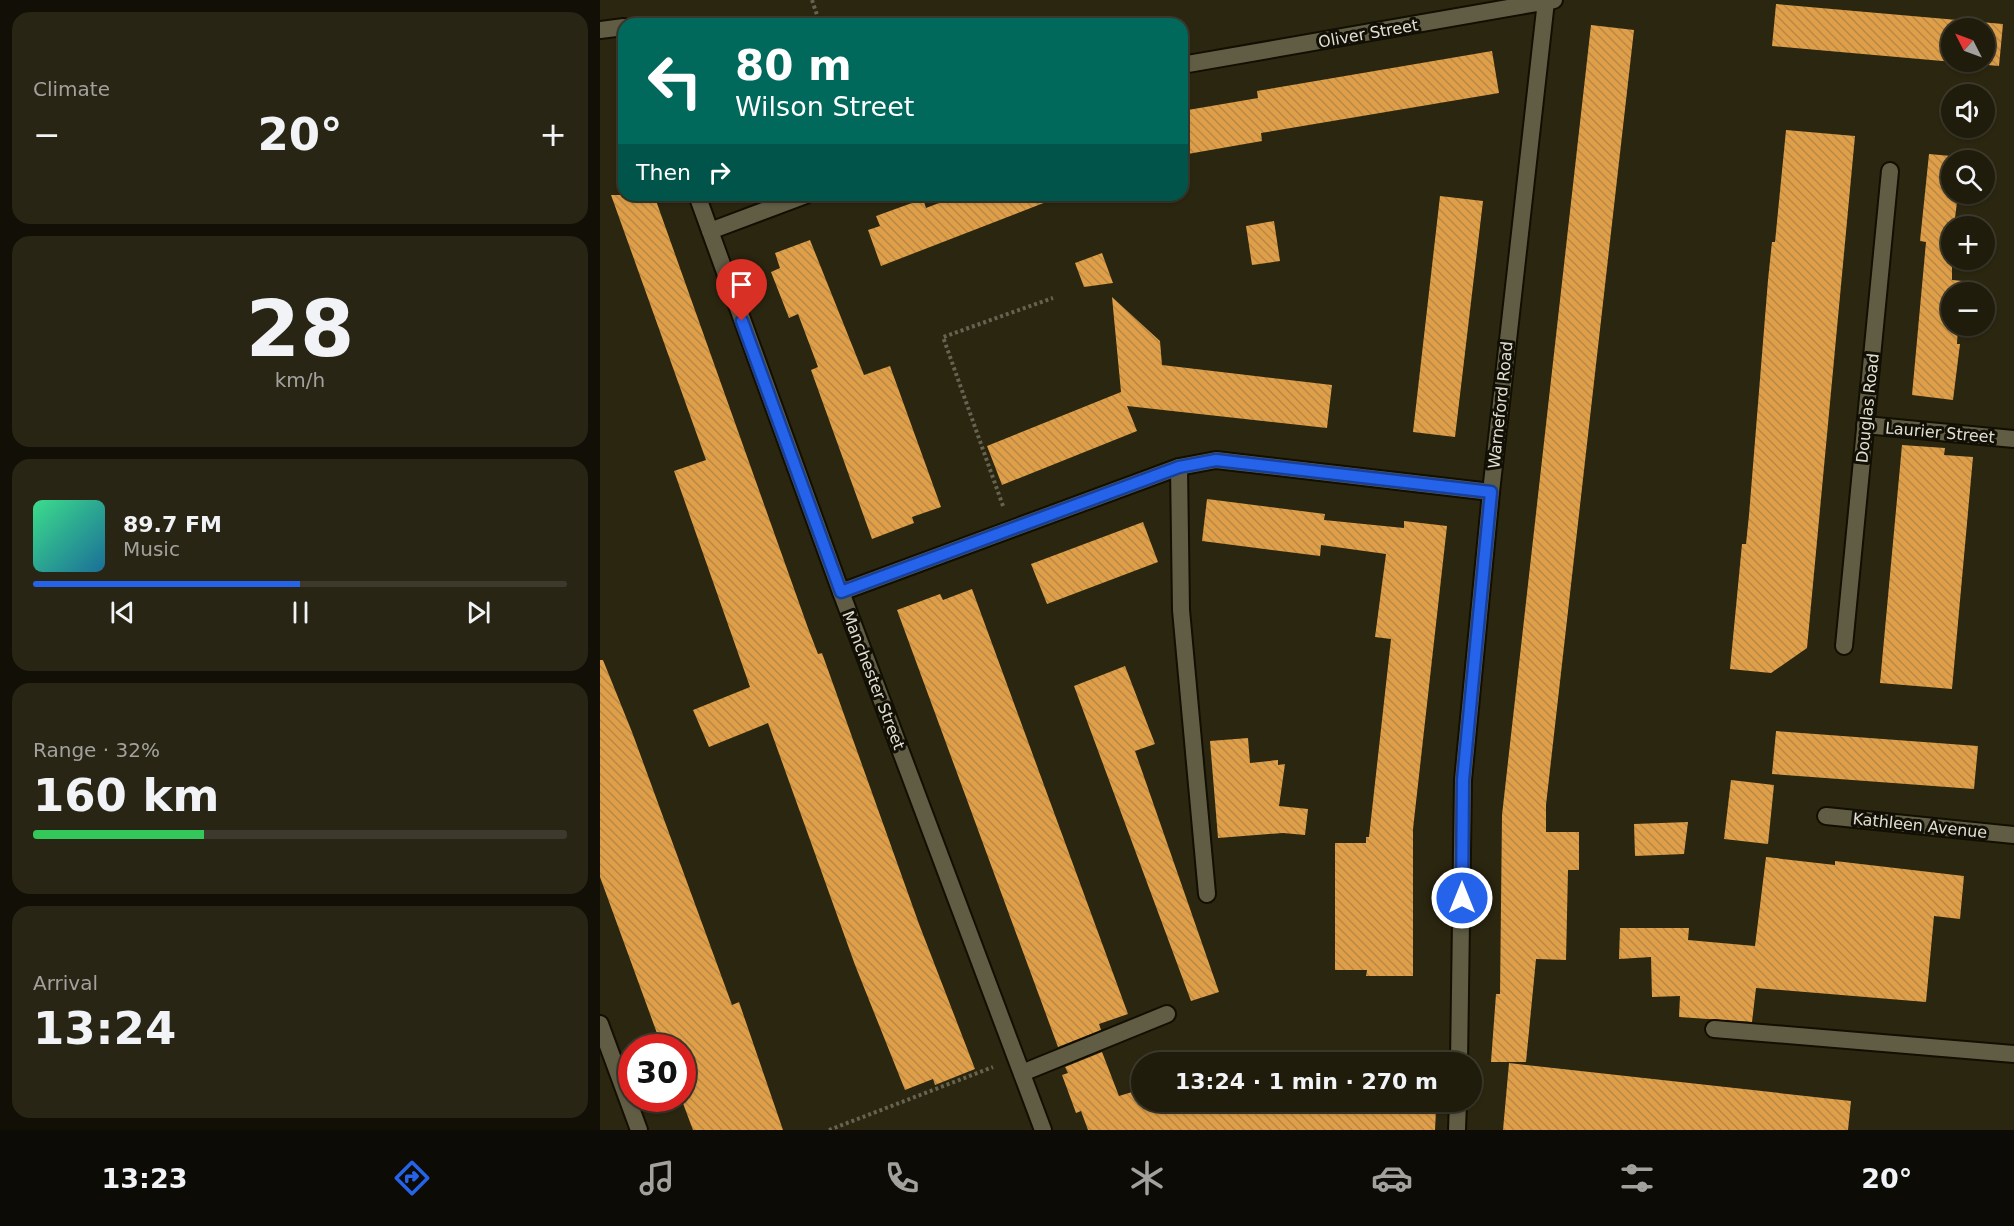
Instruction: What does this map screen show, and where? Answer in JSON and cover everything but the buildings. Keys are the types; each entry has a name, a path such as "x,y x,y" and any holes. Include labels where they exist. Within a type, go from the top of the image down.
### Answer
{"street":[{"name":"Oliver Street","path":"1188,64 1550,1"},
{"name":"Warneford Road","path":"1459,1052 1463,780 1491,492 1550,1"},
{"path":"600,30 618,28"},
{"name":"Douglas Road","path":"1844,646 1890,171"},
{"name":"Manchester Street","path":"700,201 841,592 1043,1130"},
{"path":"710,231 790,201"},
{"name":"Laurier Street","path":"1865,425 2014,439"},
{"path":"841,592 1179,467 1216,460 1491,492"},
{"path":"1179,467 1181,610 1207,894"},
{"name":"Kathleen Avenue","path":"1826,816 2014,835"},
{"path":"1022,1073 1167,1014"},
{"path":"600,1024 639,1130"},
{"path":"1714,1029 2014,1054"},
{"path":"1457,1130 1458,1112"}],"path":[{"path":"812,0 818,18"},
{"path":"1011,529 943,337 1053,298"},
{"path":"829,1130 1016,1057"}],"route":[{"path":"742,321 841,592 1179,467 1216,460 1491,492 1463,780 1462,898"}]}
